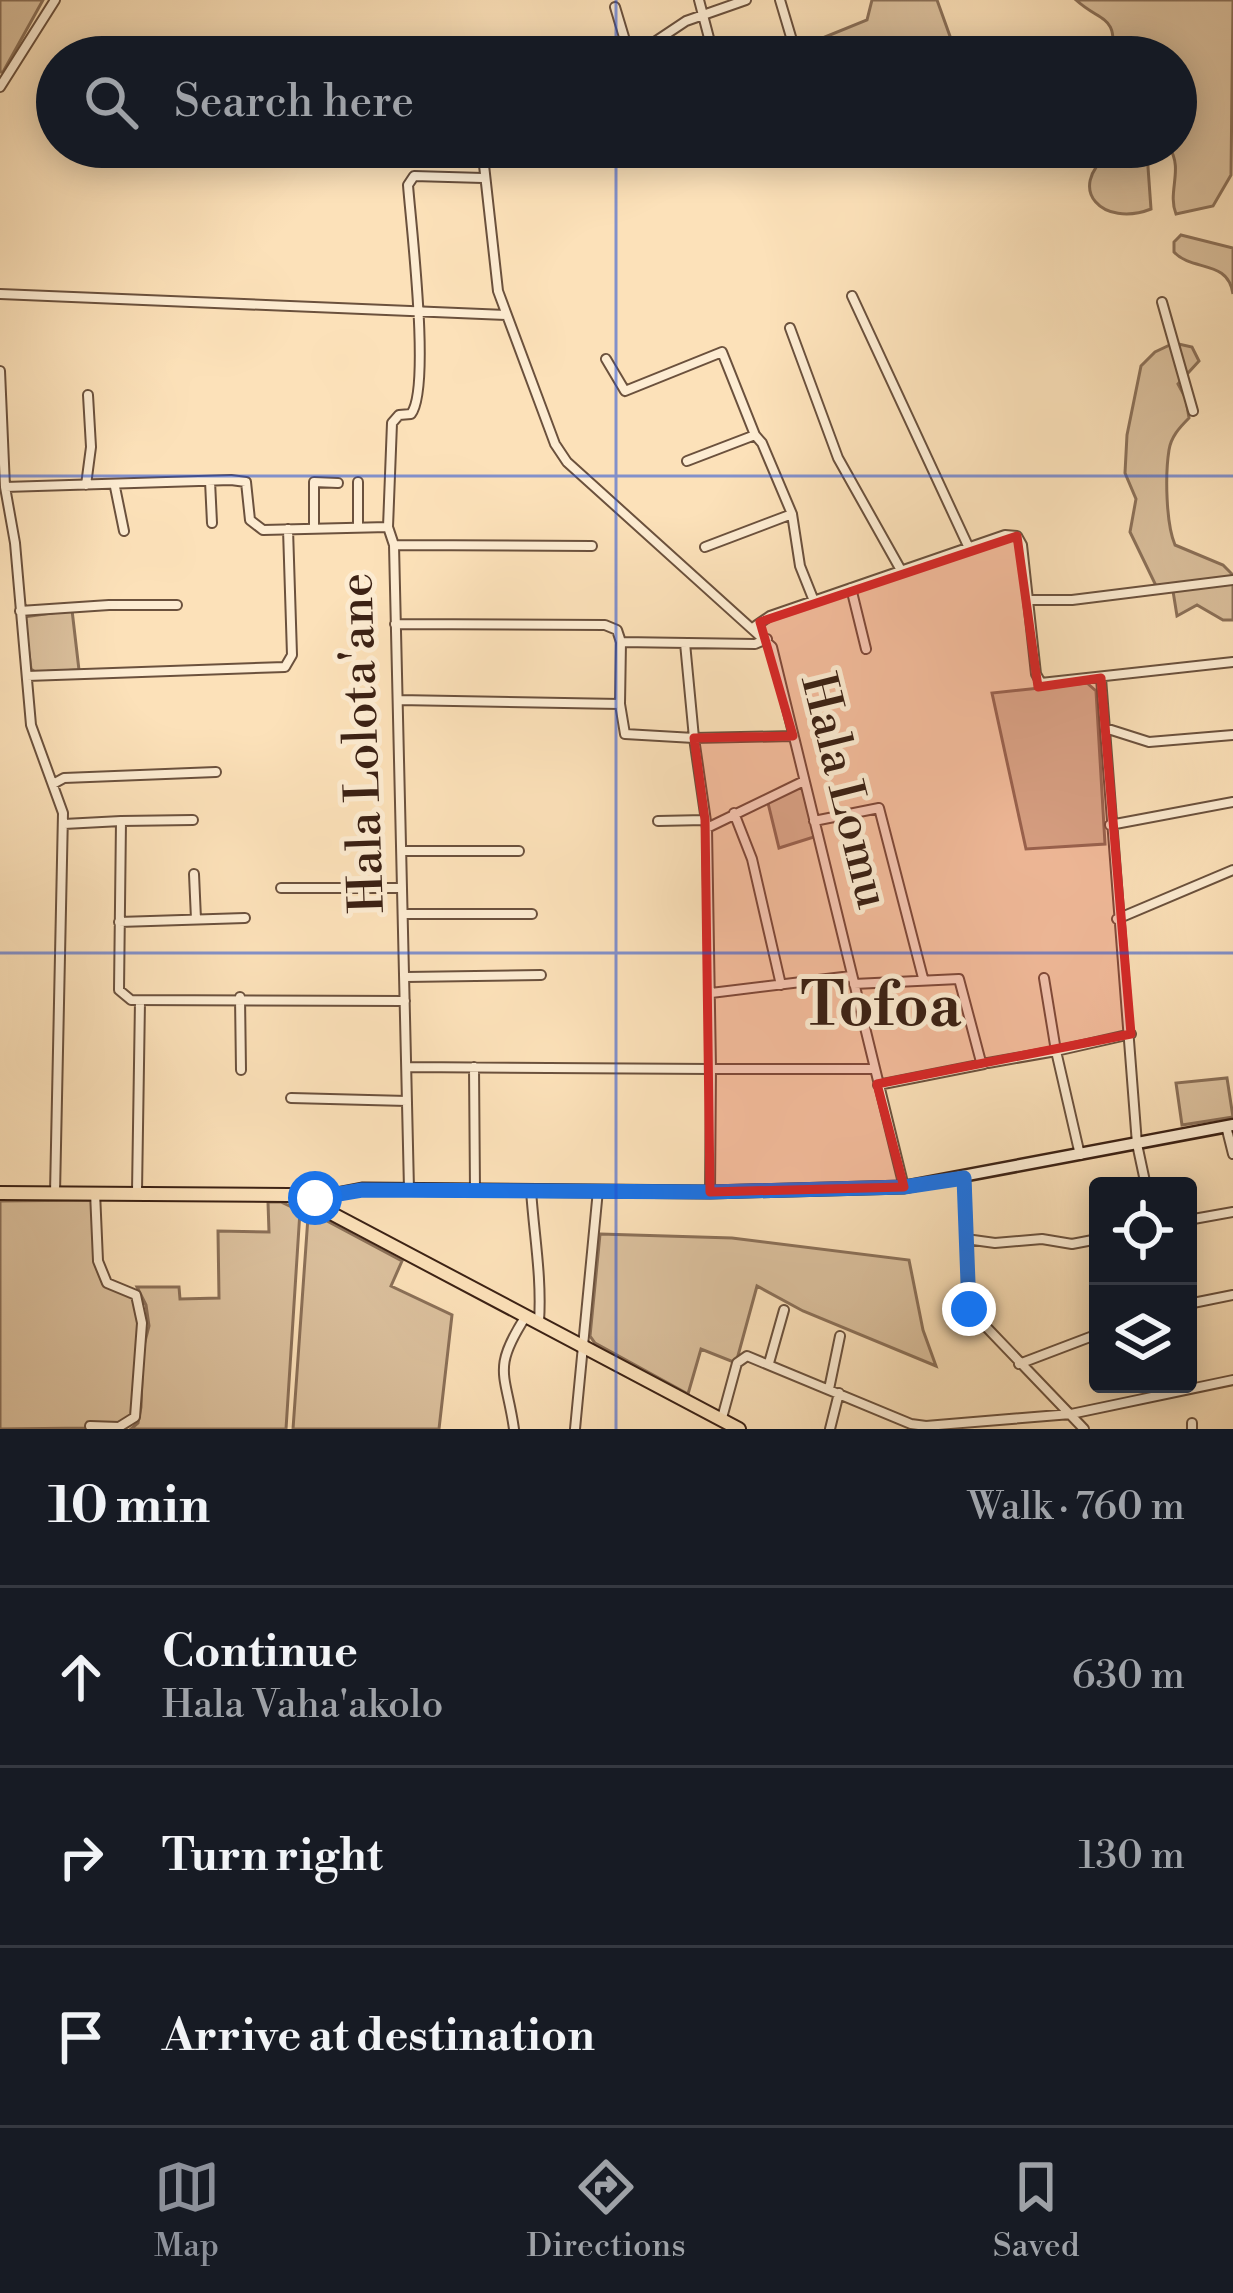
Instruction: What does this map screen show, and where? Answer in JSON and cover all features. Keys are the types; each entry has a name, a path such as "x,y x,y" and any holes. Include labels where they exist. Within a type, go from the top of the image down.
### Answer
{"main road":[{"path":"304,1200 346,1191 710,1192 904,1187 1230,1125"},
{"path":"327,1210 346,1191"},
{"path":"0,1193 269,1192 304,1200 740,1429"}],"street":[{"path":"0,87 55,0"},
{"path":"699,0 709,36"},
{"path":"664,36 686,21 746,0"},
{"path":"780,0 791,36"},
{"path":"615,7 624,36"},
{"name":"Hala Lomu","path":"483,168 498,290 555,444 567,462 767,639 904,1187"},
{"path":"418,312 408,184 414,176 483,178"},
{"path":"0,295 506,315"},
{"path":"852,296 969,548"},
{"path":"1162,302 1193,411"},
{"name":"Hala Lolota'ane","path":"409,1190 394,544 388,526 392,423 416,409 418,312"},
{"path":"790,328 838,458 902,572"},
{"path":"1172,333 1187,340"},
{"path":"606,359 626,391 722,352 792,514 800,566 814,601"},
{"path":"0,370 5,488 34,738 64,824 55,1193"},
{"path":"86,485 91,447 88,395"},
{"path":"687,461 755,435"},
{"path":"210,481 212,523"},
{"path":"5,488 245,482 253,526 388,526"},
{"path":"314,527 314,482 338,483"},
{"path":"358,482 358,527"},
{"path":"115,487 124,531"},
{"path":"704,547 792,514"},
{"path":"27,676 285,668 292,655 288,529"},
{"path":"754,627 770,616 1005,535 1017,536 1022,545 1036,674 1041,683 1233,662"},
{"path":"394,544 592,546"},
{"path":"1028,600 1072,600 1233,580"},
{"path":"851,588 866,649"},
{"path":"20,611 177,605"},
{"path":"395,624 605,625 617,630 621,642 620,704 626,734 793,736"},
{"path":"621,642 755,644 767,639"},
{"path":"685,643 706,824 710,1192"},
{"path":"1101,677 1117,919 1144,1177"},
{"path":"398,700 620,704"},
{"path":"1105,728 1149,742 1233,735"},
{"path":"53,784 64,778 216,772"},
{"path":"658,821 706,824 804,781"},
{"path":"1110,825 1233,802"},
{"path":"814,821 879,808 923,978"},
{"path":"734,813 752,859 781,985"},
{"path":"64,824 193,820"},
{"path":"122,821 118,990 123,997 405,1001"},
{"path":"402,851 519,851"},
{"path":"1117,919 1233,870"},
{"path":"194,874 196,919"},
{"path":"281,888 403,888"},
{"path":"404,914 532,914"},
{"path":"119,922 244,918"},
{"path":"406,977 541,975"},
{"path":"711,993 853,980 958,979 978,1058 985,1063"},
{"path":"1044,979 1080,1154"},
{"path":"240,998 241,1070"},
{"path":"137,1191 140,1000"},
{"path":"878,1085 1131,1034"},
{"path":"407,1067 873,1069"},
{"path":"474,1067 475,1190"},
{"path":"291,1099 407,1101"},
{"path":"1230,1125 1233,1154"},
{"path":"964,1178 969,1309 1084,1429"},
{"path":"514,1429 501,1372 508,1348 532,1319 542,1276 531,1190"},
{"path":"575,1429 598,1190"},
{"path":"90,1426 118,1427 134,1417 142,1323 136,1295 107,1283 98,1261 95,1192"},
{"path":"1197,1218 1233,1212"},
{"path":"966,1238 995,1243 1033,1238 1072,1244 1089,1241"},
{"path":"1197,1302 1233,1295"},
{"path":"769,1363 784,1310"},
{"path":"830,1429 840,1336"},
{"path":"1019,1364 1089,1337"},
{"path":"722,1420 740,1360 751,1356 918,1427 1071,1414 1159,1393"},
{"path":"1197,1385 1233,1380"}],"highlighted area":[{"path":"1017,536 1038,687 1101,678 1131,1034 877,1084 904,1187 710,1192 705,820 694,738 793,736 760,622"}],"shaded area":[{"path":"0,0 43,0 3,72 0,72"},
{"path":"872,0 937,0 950,36 827,36 867,20"},
{"path":"1076,0 1233,0 1231,175 1213,206 1176,214 1174,206 1175,168 1197,168 1197,36 1112,36 1106,21"},
{"path":"1096,168 1148,168 1151,209 1134,214 1105,209 1090,192"},
{"path":"1181,235 1233,248 1233,294 1224,275 1174,252 1174,242"},
{"path":"1174,343 1192,347 1199,361 1178,384 1189,418 1169,450 1167,499 1172,536 1175,545 1223,565 1233,575 1233,620 1223,620 1197,605 1177,616 1173,591 1159,592 1130,532 1136,499 1125,473 1127,435 1141,366"},
{"path":"72,610 79,670 35,672 24,617"},
{"path":"1087,683 1096,691 1105,844 1026,849 992,693"},
{"path":"802,784 817,836 779,848 767,799"},
{"path":"1227,1078 1233,1117 1182,1125 1176,1083"},
{"path":"92,1200 95,1264 103,1284 133,1298 140,1323 132,1415 119,1424 88,1422 88,1428 0,1429 0,1201"},
{"path":"268,1202 300,1211 286,1429 131,1429 138,1423 141,1407 143,1349 149,1326 137,1287 179,1287 180,1299 219,1298 218,1231 269,1232"},
{"path":"312,1213 402,1261 391,1286 452,1315 439,1429 293,1429 308,1217"},
{"path":"600,1234 732,1238 909,1260 923,1330 936,1366 803,1311 757,1286 736,1363 701,1349 688,1394 590,1336"}],"district":[{"name":"Tofoa","path":"881,1007"}],"route":[{"path":"315,1198 362,1190 710,1192 904,1187 964,1178 969,1309"}]}
